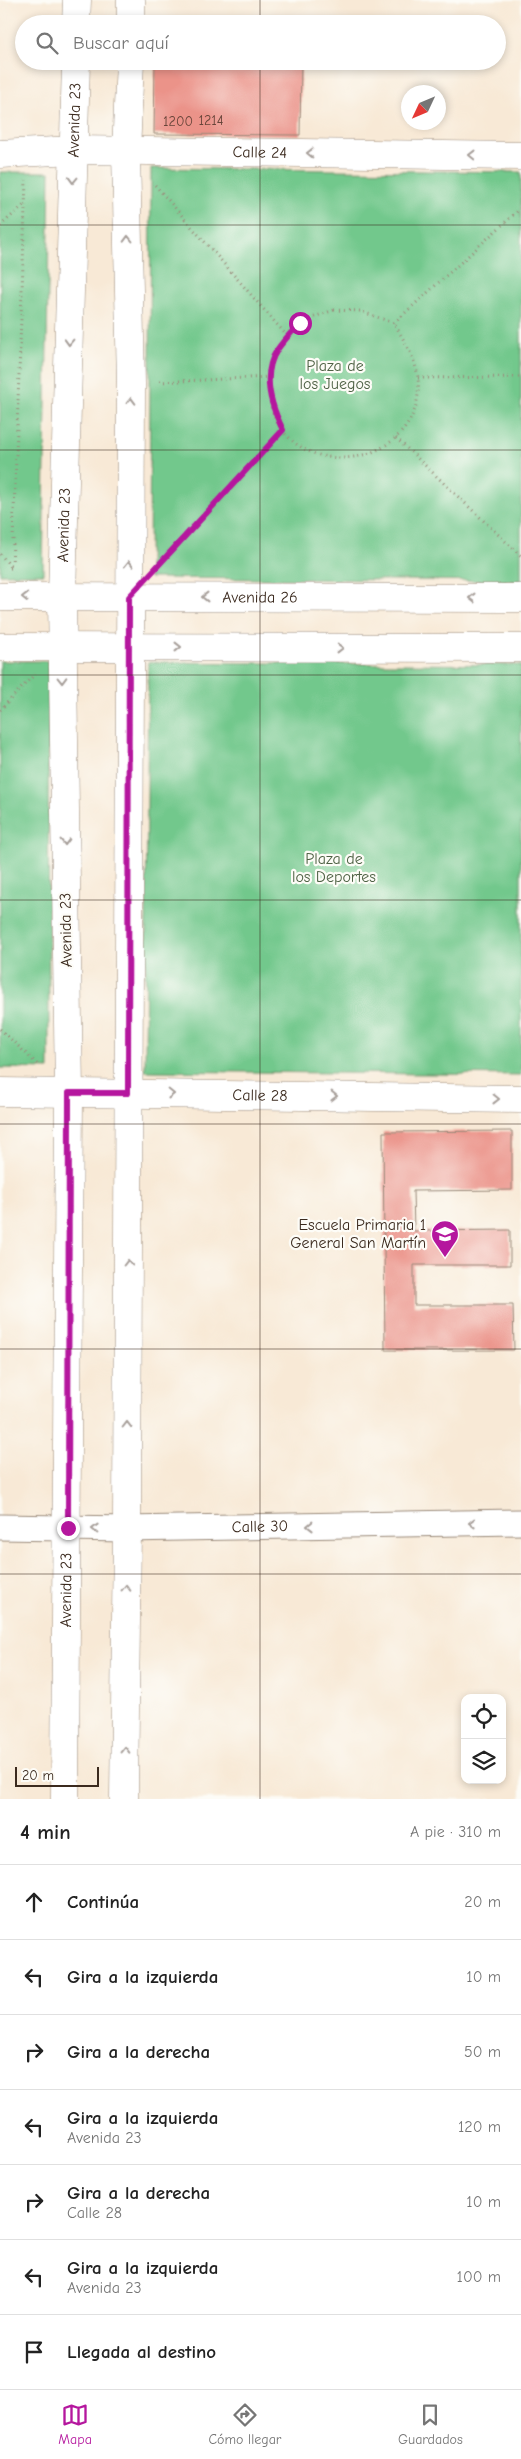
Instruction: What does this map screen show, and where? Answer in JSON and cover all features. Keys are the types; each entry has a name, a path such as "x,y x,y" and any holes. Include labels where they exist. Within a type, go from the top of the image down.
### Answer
{"main road":[{"path":"76,15 77,0"},
{"path":"131,0 131,15"},
{"name":"Avenida 23","path":"65,1799 69,1093 74,647 62,597 76,70"},
{"path":"124,1799 127,1529 131,384 126,152 130,70"},
{"name":"Calle 24","path":"13,154 74,150 521,156"},
{"name":"Avenida 26","path":"0,597 521,598"},
{"path":"0,647 521,648"},
{"name":"Calle 28","path":"0,1092 521,1099"}],"street":[{"name":"Calle 30","path":"0,1527 127,1529 521,1522"}],"path":[{"path":"126,152 288,337"},
{"path":"12,568 25,204 13,154"},
{"path":"0,226 25,204"},
{"path":"394,323 521,208"},
{"path":"334,310 360,312 394,323 406,344 418,378 416,404 405,428 396,438 375,453 346,460 320,456 296,443 283,430 272,406 269,377 276,352 288,337 300,323 334,310"},
{"path":"131,384 269,377"},
{"path":"418,378 521,377"},
{"path":"129,597 283,430"},
{"path":"396,438 521,556"},
{"path":"0,554 12,568"},
{"path":"6,568 12,568"},
{"path":"0,710 74,647"},
{"path":"0,1029 69,1093"}],"green space":[{"name":"Plaza de los Juegos","path":"151,168 521,172 521,581 149,578"},
{"path":"0,172 50,172 43,574 0,574"},
{"path":"0,661 48,661 49,1069 0,1068"},
{"name":"Plaza de los Deportes","path":"148,662 521,665 521,1075 145,1071"}],"building":[{"path":"155,70 301,70 300,135 154,134"},
{"path":"512,1131 512,1190 413,1191 414,1231 510,1230 510,1265 414,1265 414,1305 513,1305 514,1350 385,1350 383,1132"}],"place":[{"name":"Escuela Primaria 1 General San Martín","path":"445,1258"}],"route":[{"path":"68,1528 69,1093 128,1093 129,597 283,430 272,406 269,377 276,352 300,323"}]}
